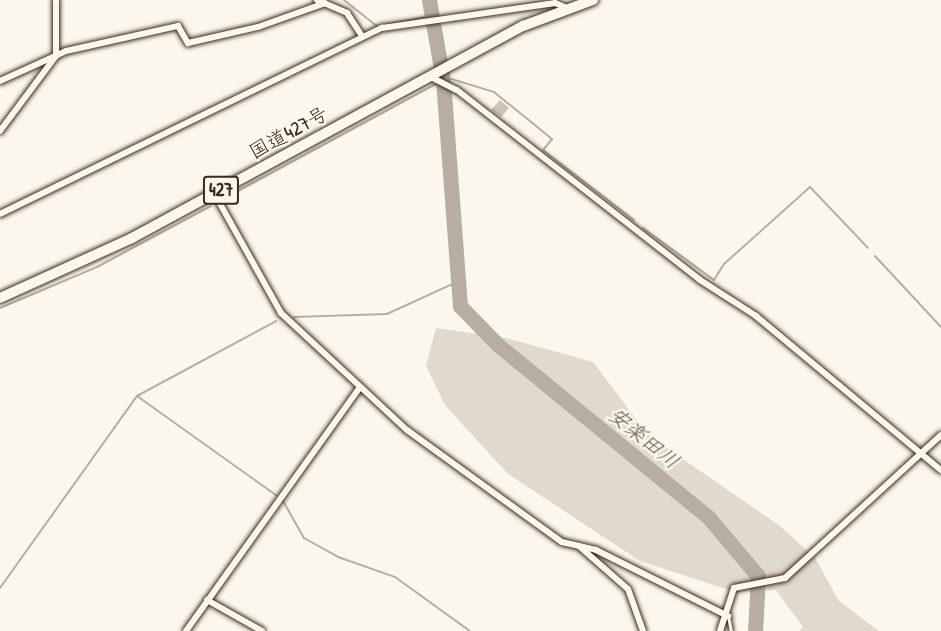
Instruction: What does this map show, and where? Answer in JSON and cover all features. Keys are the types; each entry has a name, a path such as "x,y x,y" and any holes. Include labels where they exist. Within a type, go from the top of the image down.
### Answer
{"highway":[{"name":"国道427号","path":"0,298 66,271 435,76 450,64 567,8 593,0"}],"street":[{"path":"0,131 56,56 56,0"},
{"path":"317,0 346,14 362,36"},
{"path":"0,81 56,56 178,26 188,43 258,27 325,3"},
{"path":"0,214 362,36 431,20 555,3 567,8"},
{"path":"435,76 700,280 756,316 920,455 941,470"},
{"path":"214,193 281,313 360,387 527,520 578,546 628,589 643,631"},
{"path":"186,631 360,387"},
{"path":"720,631 728,616 734,588 785,578 941,435"},
{"path":"578,546 596,550 728,616"},
{"path":"207,600 262,631"}],"lane":[{"path":"728,616 730,631"}],"shaded area":[{"path":"436,328 506,338 593,362 648,435 780,526 815,558 839,601 879,631 799,631 803,627 776,590 735,592 640,561 508,474 445,405 426,366"}],"building":[{"path":"500,100 509,108 501,117 491,110"}],"waterway":[{"path":"344,0 378,27"},
{"name":"安楽田川","path":"429,0 443,80 460,306 498,345 709,518 758,576 755,631"},
{"path":"389,24 434,15"},
{"path":"442,76 494,92 552,139 543,150 634,220"},
{"path":"225,198 438,83"},
{"path":"643,228 714,280 724,264 810,187 868,248"},
{"path":"0,308 97,267 211,206"},
{"path":"875,256 941,327"},
{"path":"294,317 387,314 457,282"},
{"path":"0,588 137,396 276,321"},
{"path":"137,396 276,495"},
{"path":"283,501 304,538 338,557 395,577 470,631"}]}
